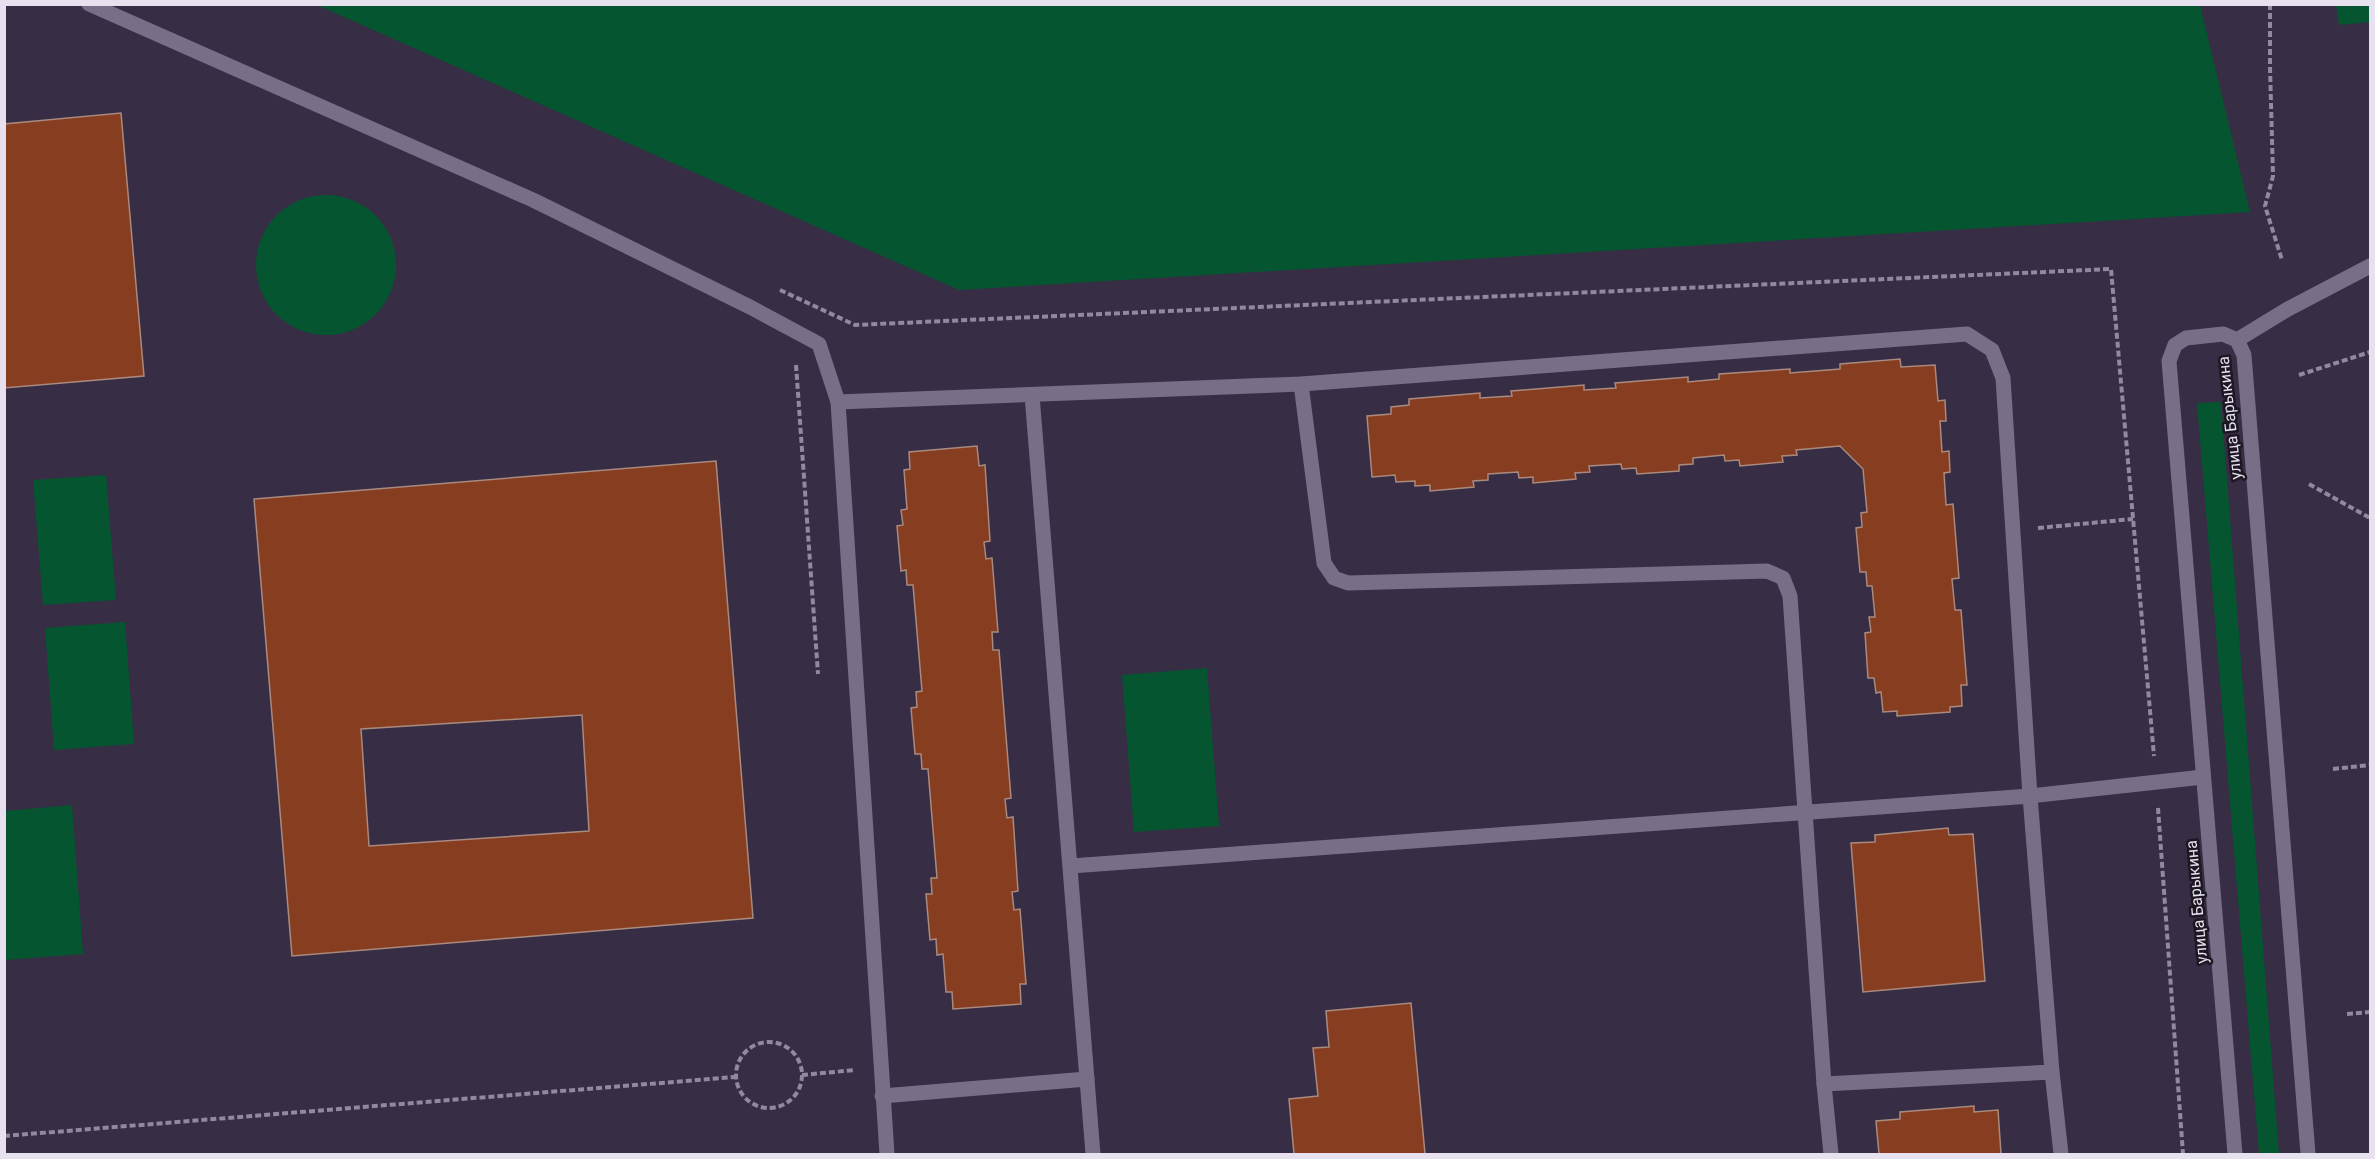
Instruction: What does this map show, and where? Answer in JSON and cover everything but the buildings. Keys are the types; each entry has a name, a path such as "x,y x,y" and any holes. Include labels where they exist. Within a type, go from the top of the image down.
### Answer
{"street":[{"path":"89,4 533,200 750,307 819,344 838,402 887,1155"},
{"path":"2237,340 2288,309 2370,266"},
{"path":"838,402 1301,384 1967,334 1992,350 2003,378 2030,796 2052,1072 2061,1155"},
{"name":"улица Барыкина","path":"2235,1155 2169,361 2175,345 2186,338 2223,334 2237,340 2244,355 2308,1155"},
{"path":"1301,384 1324,563 1334,578 1348,583 1767,571 1783,578 1790,596 1831,1155"},
{"path":"1032,395 1093,1155"},
{"path":"1071,866 2030,796 2204,777"},
{"path":"1824,1084 2052,1072"},
{"path":"882,1096 1087,1079"}],"path":[{"path":"2270,4 2273,176 2265,206 2282,260"},
{"path":"855,324 2111,269 2156,782 2183,1155"},
{"path":"2299,375 2370,352"},
{"path":"796,359 818,674"},
{"path":"2309,484 2370,519"},
{"path":"2013,530 2133,519"},
{"path":"2333,769 2370,765"},
{"path":"2347,1014 2370,1012"},
{"path":"770,1041 781,1043 798,1057 802,1075 800,1088 794,1098 774,1108 752,1104 743,1097 735,1077 736,1065 749,1048 759,1042 770,1041"},
{"path":"802,1075 880,1068"},
{"path":"4,1137 735,1077"}],"green space":[{"path":"317,5 2200,5 2250,212 959,290"},
{"path":"2336,5 2370,5 2370,22 2339,25"},
{"path":"326,195 353,200 376,215 391,238 396,265 391,292 376,315 353,330 326,335 299,330 276,315 261,292 256,265 261,238 276,215 299,200"},
{"path":"2221,402 2279,1154 2259,1154 2197,403"},
{"path":"106,475 116,600 43,605 33,480"},
{"path":"125,622 134,744 54,750 45,628"},
{"path":"1207,668 1219,826 1134,832 1122,675"},
{"path":"72,805 83,954 5,960 5,811"}]}
